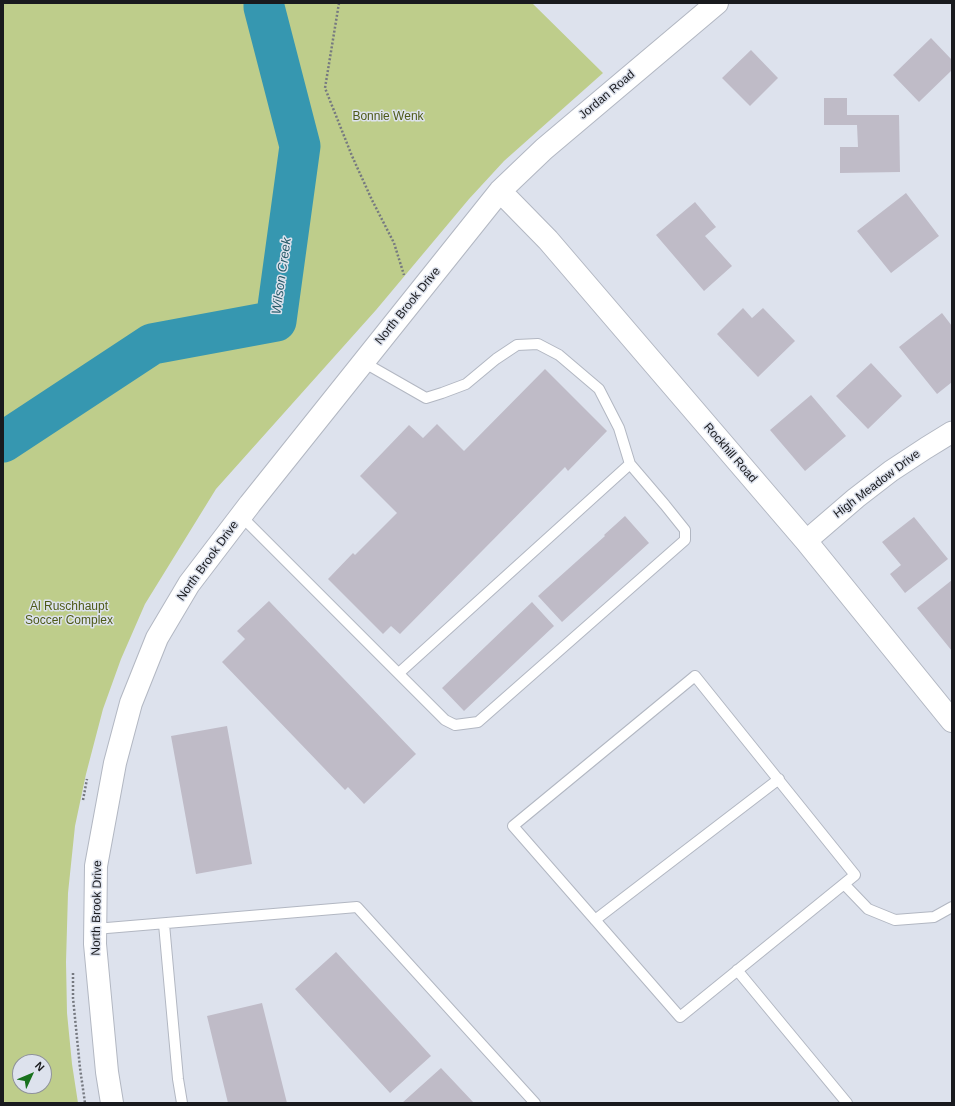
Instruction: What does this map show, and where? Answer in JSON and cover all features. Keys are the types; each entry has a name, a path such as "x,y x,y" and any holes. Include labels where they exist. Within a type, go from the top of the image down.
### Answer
{"street":[{"name":"Jordan Road","path":"500,191 544,149 717,3"},
{"name":"North Brook Drive","path":"112,1103 106,1065 95,944 96,866 115,763 131,703 157,638 189,584 241,516 500,191"},
{"name":"Rockhill Road","path":"500,191 548,240 806,541 952,721"},
{"name":"High Meadow Drive","path":"806,541 856,498 891,471 952,432"}],"lane":[{"path":"241,516 445,720 455,725 478,722 686,540 686,530 630,464 619,428 599,389 559,355 538,344 518,345 496,359 466,384 426,398 364,362"},
{"path":"399,673 630,464"},
{"path":"696,676 855,875 844,884 680,1017 513,826 696,676"},
{"path":"595,920 779,779"},
{"path":"844,884 868,909 895,920 934,917 952,906"},
{"path":"95,929 357,907 534,1103"},
{"path":"164,924 178,1080 182,1103"},
{"path":"737,970 847,1103"}],"green space":[{"path":"3,3 532,3 603,73 504,161 469,199 376,310 216,489 145,604 121,659 103,709 86,774 75,826 68,893 66,962 67,1013 72,1064 78,1103 3,1103"}],"building":[{"path":"931,38 952,60 952,70 919,102 893,75"},
{"path":"751,50 778,78 750,106 722,78"},
{"path":"824,98 847,98 847,115 899,115 900,172 840,173 840,147 858,147 857,125 824,125"},
{"path":"906,193 939,236 891,273 857,231"},
{"path":"695,202 716,227 705,236 732,266 704,291 656,235"},
{"path":"743,308 752,318 763,308 795,341 758,377 717,334"},
{"path":"942,313 952,326 952,382 937,394 899,347"},
{"path":"871,363 902,396 868,429 836,396"},
{"path":"545,369 607,431 568,471 565,467 400,634 391,626 383,634 328,579 353,553 355,555 397,513 360,476 409,425 423,438 437,424 464,451"},
{"path":"811,395 846,436 805,471 770,430"},
{"path":"625,516 649,543 562,622 538,596"},
{"path":"914,517 948,559 905,593 890,574 901,565 882,542"},
{"path":"952,580 952,651 917,608"},
{"path":"269,601 416,754 364,804 348,787 345,790 222,662 245,639 237,631"},
{"path":"532,602 554,626 464,711 442,688"},
{"path":"227,726 252,864 196,874 171,736"},
{"path":"336,952 431,1056 390,1093 295,989"},
{"path":"262,1003 287,1103 228,1103 207,1016"},
{"path":"441,1068 474,1103 402,1103"}],"waterway":[{"name":"Wilson Creek","path":"3,442 152,344 276,321 300,146 264,3"}],"park label":[{"name":"Bonnie Wenk","path":"388,117"},
{"name":"Al Ruschhaupt Soccer Complex","path":"69,614"}]}
